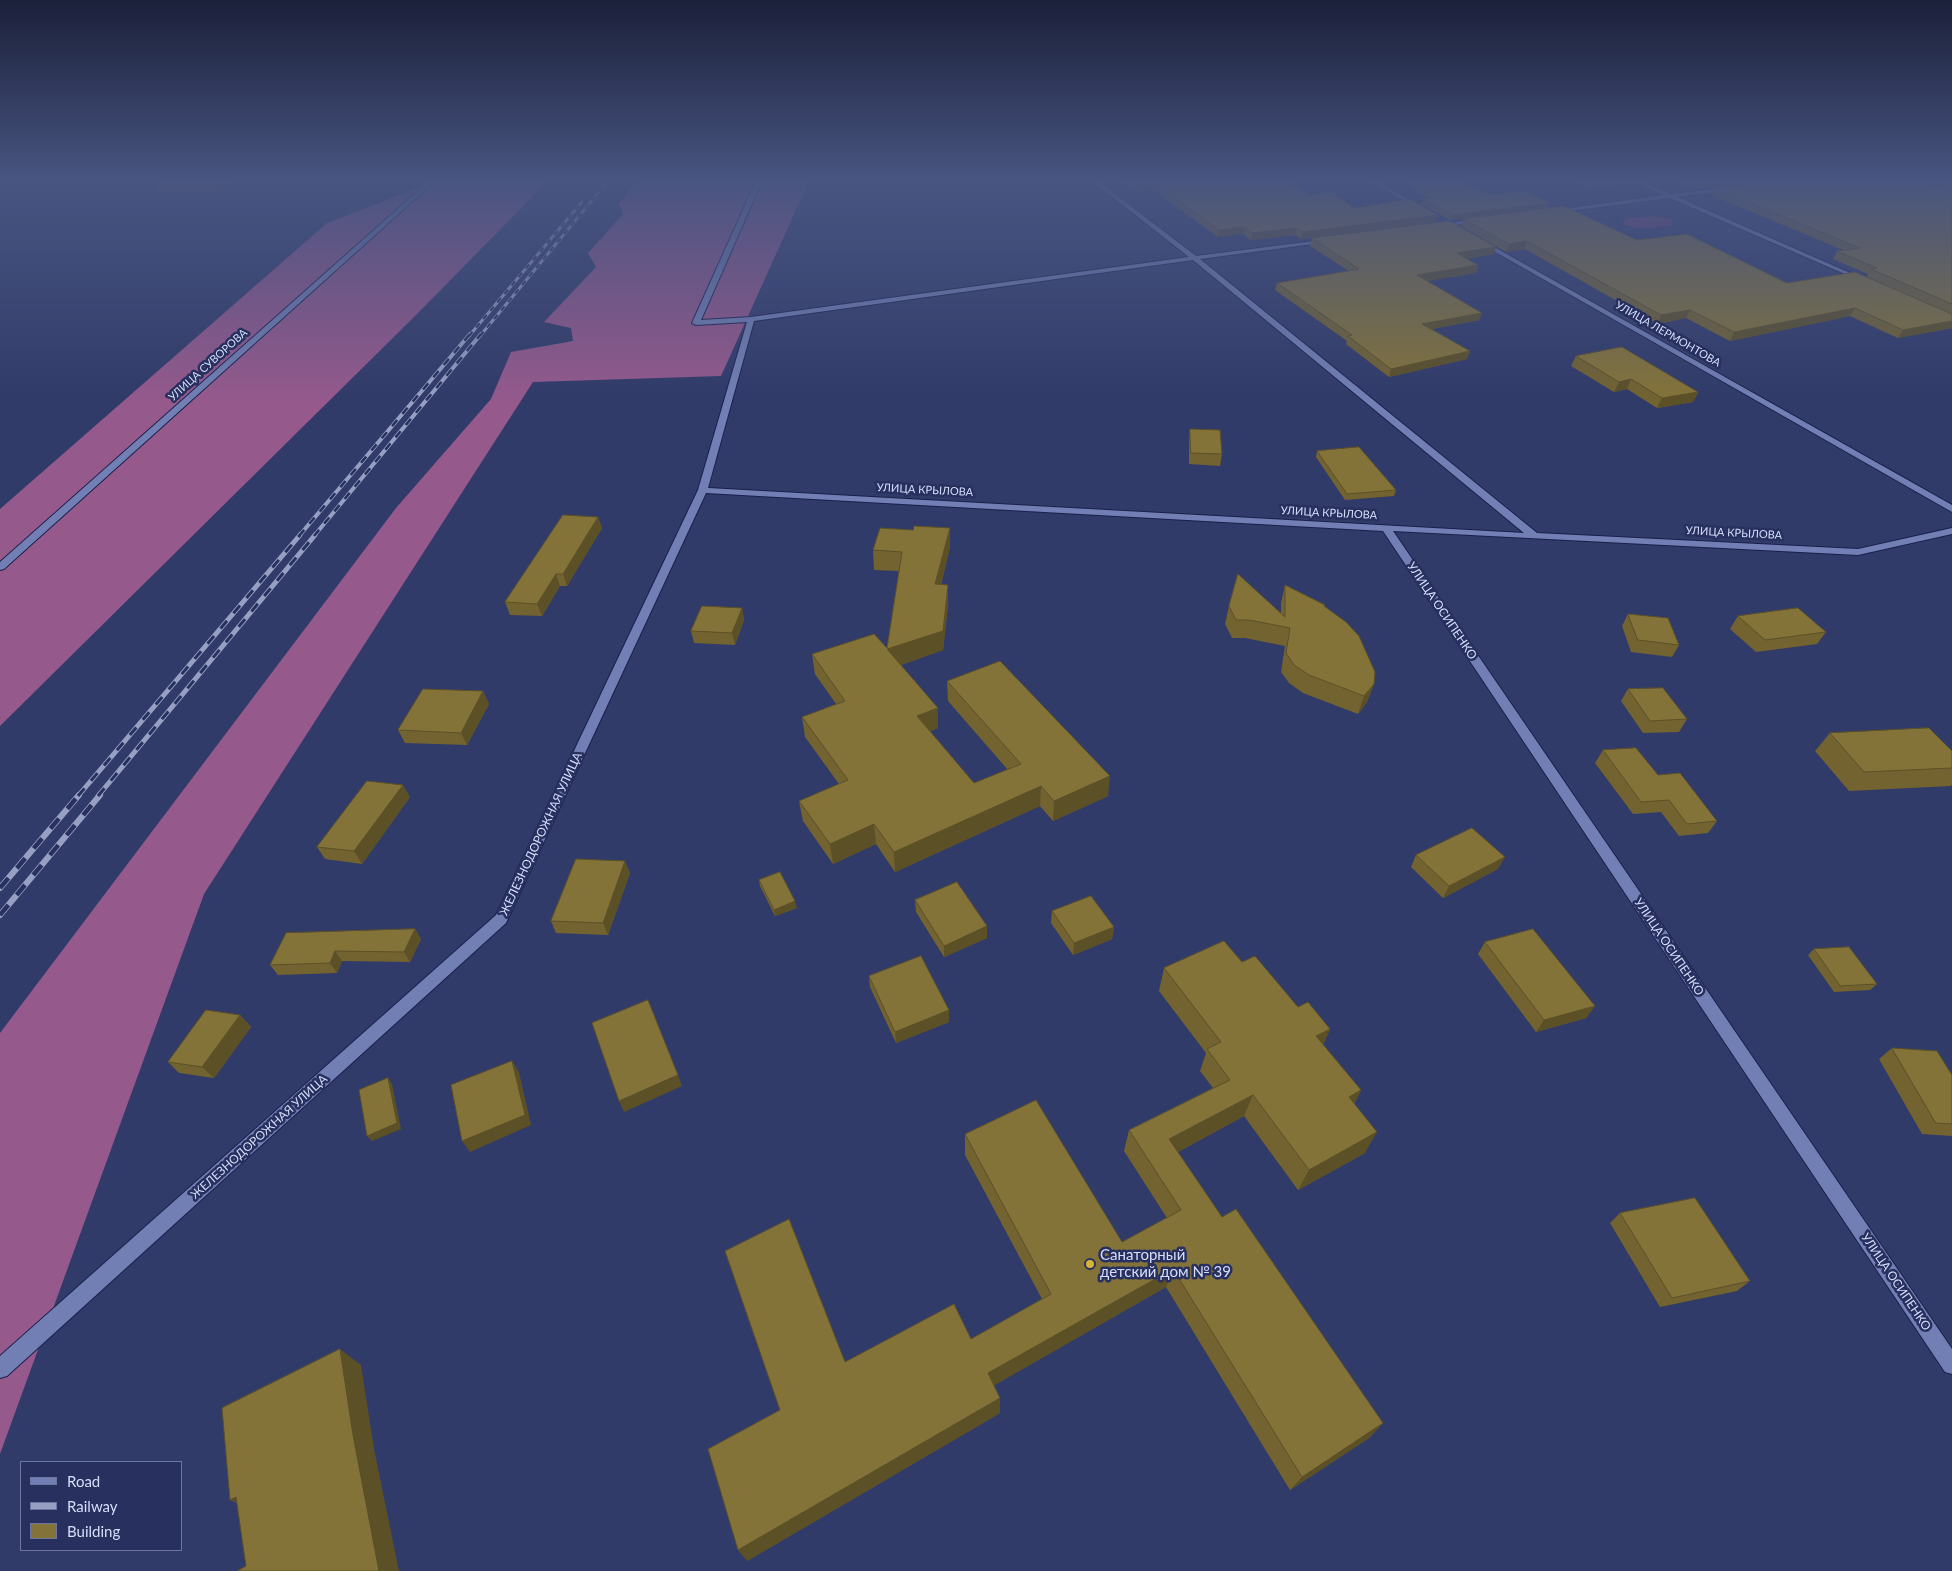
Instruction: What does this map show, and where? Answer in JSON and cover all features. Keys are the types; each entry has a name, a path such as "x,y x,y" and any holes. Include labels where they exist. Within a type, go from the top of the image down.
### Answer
{"street":[{"name":"УЛИЦА СУВОРОВА","path":"0,567 350,254"},
{"path":"726,254 696,323 750,319 1215,254"},
{"path":"1190,254 1534,536"},
{"name":"УЛИЦА ЛЕРМОНТОВА","path":"1504,254 1952,509"},
{"path":"1805,254 1870,283"},
{"name":"ЖЕЛЕЗНОДОРОЖНАЯ УЛИЦА","path":"0,1368 501,920 703,490 750,319"},
{"name":"УЛИЦА КРЫЛОВА","path":"703,490 1858,552 1952,531"},
{"name":"УЛИЦА ОСИПЕНКО","path":"1386,528 1952,1365"}],"shaded area":[{"path":"291,254 476,254 0,726 0,509"},
{"path":"589,254 776,254 721,376 533,382 204,894 0,1454 0,1033 396,508 491,399 511,352 573,341 571,328 544,322 596,267"}],"building":[{"path":"1337,254 1459,254 1478,265 1417,275 1482,313 1422,324 1470,351 1391,369 1348,336 1352,335 1277,283 1359,269"},
{"path":"1551,254 1728,254 1787,283 1855,272 1952,314 1952,321 1903,330 1855,308 1734,332 1690,310 1661,315"},
{"path":"1845,254 1952,254 1952,304 1871,269 1877,268"},
{"path":"1622,347 1698,392 1662,398 1631,379 1619,382 1576,356"},
{"path":"1190,429 1220,430 1222,454 1191,453"},
{"path":"1359,447 1396,490 1347,494 1317,451"},
{"path":"563,515 598,517 563,574 556,574 537,604 505,602"},
{"path":"914,526 950,528 935,584 948,585 943,631 887,649 938,708 917,716 974,783 1021,764 947,681 1000,661 1110,776 1054,801 1041,786 894,852 874,824 830,844 799,801 848,780 802,717 845,701 812,654 874,634 887,648 902,552 873,550 880,528 913,530"},
{"path":"1238,574 1285,617 1285,585 1325,605 1346,622 1359,636 1375,672 1374,684 1364,696 1309,675 1294,665 1286,653 1290,628 1249,620 1236,620 1229,606"},
{"path":"702,606 742,608 732,633 691,631"},
{"path":"1798,608 1826,632 1765,640 1738,616"},
{"path":"1628,614 1668,618 1679,645 1638,640"},
{"path":"1663,688 1687,719 1650,721 1628,689"},
{"path":"423,689 483,691 461,733 398,730"},
{"path":"1929,728 1952,751 1952,768 1864,772 1830,733"},
{"path":"1636,748 1658,775 1680,773 1717,821 1687,824 1669,800 1641,802 1603,750"},
{"path":"367,781 403,785 354,851 317,847"},
{"path":"1472,828 1505,857 1449,886 1416,855"},
{"path":"576,859 625,861 603,923 551,921"},
{"path":"780,872 795,901 774,910 759,880"},
{"path":"957,882 987,926 944,946 915,900"},
{"path":"1091,896 1114,927 1074,943 1052,911"},
{"path":"415,929 404,952 335,951 330,963 270,965 286,933"},
{"path":"1533,929 1595,1006 1544,1020 1485,942"},
{"name":"Санаторный детский дом № 39","path":"1224,941 1242,962 1255,956 1298,1007 1308,1002 1330,1029 1316,1036 1361,1090 1349,1097 1377,1132 1309,1170 1253,1095 1169,1139 1222,1217 1236,1209 1383,1423 1302,1477 1173,1269 988,1373 1000,1398 738,1550 708,1449 780,1410 725,1251 789,1219 845,1362 954,1304 971,1339 1051,1294 965,1134 1036,1100 1122,1242 1181,1210 1129,1130 1230,1080 1207,1049 1221,1042 1164,968"},
{"path":"1849,947 1877,984 1840,986 1814,949"},
{"path":"921,956 949,1010 895,1032 869,976"},
{"path":"648,1000 678,1075 619,1101 592,1023"},
{"path":"206,1010 240,1015 202,1067 168,1062"},
{"path":"1892,1048 1937,1051 1952,1075 1952,1124 1936,1123"},
{"path":"512,1061 525,1115 462,1141 451,1085"},
{"path":"388,1078 397,1123 367,1136 359,1090"},
{"path":"1695,1198 1750,1281 1672,1298 1620,1213"},
{"path":"340,1349 353,1435 379,1571 237,1571 246,1566 236,1497 230,1500 222,1408"}],"railway":[{"path":"469,336 538,254"},
{"path":"480,336 547,254"},
{"path":"299,536 470,334"},
{"path":"314,536 481,334"},
{"path":"78,796 300,535"},
{"path":"98,796 315,535"},
{"path":"0,888 79,795"},
{"path":"0,915 100,795"}],"place":[{"name":"Санаторный детский дом № 39","path":"1090,1264"}]}
